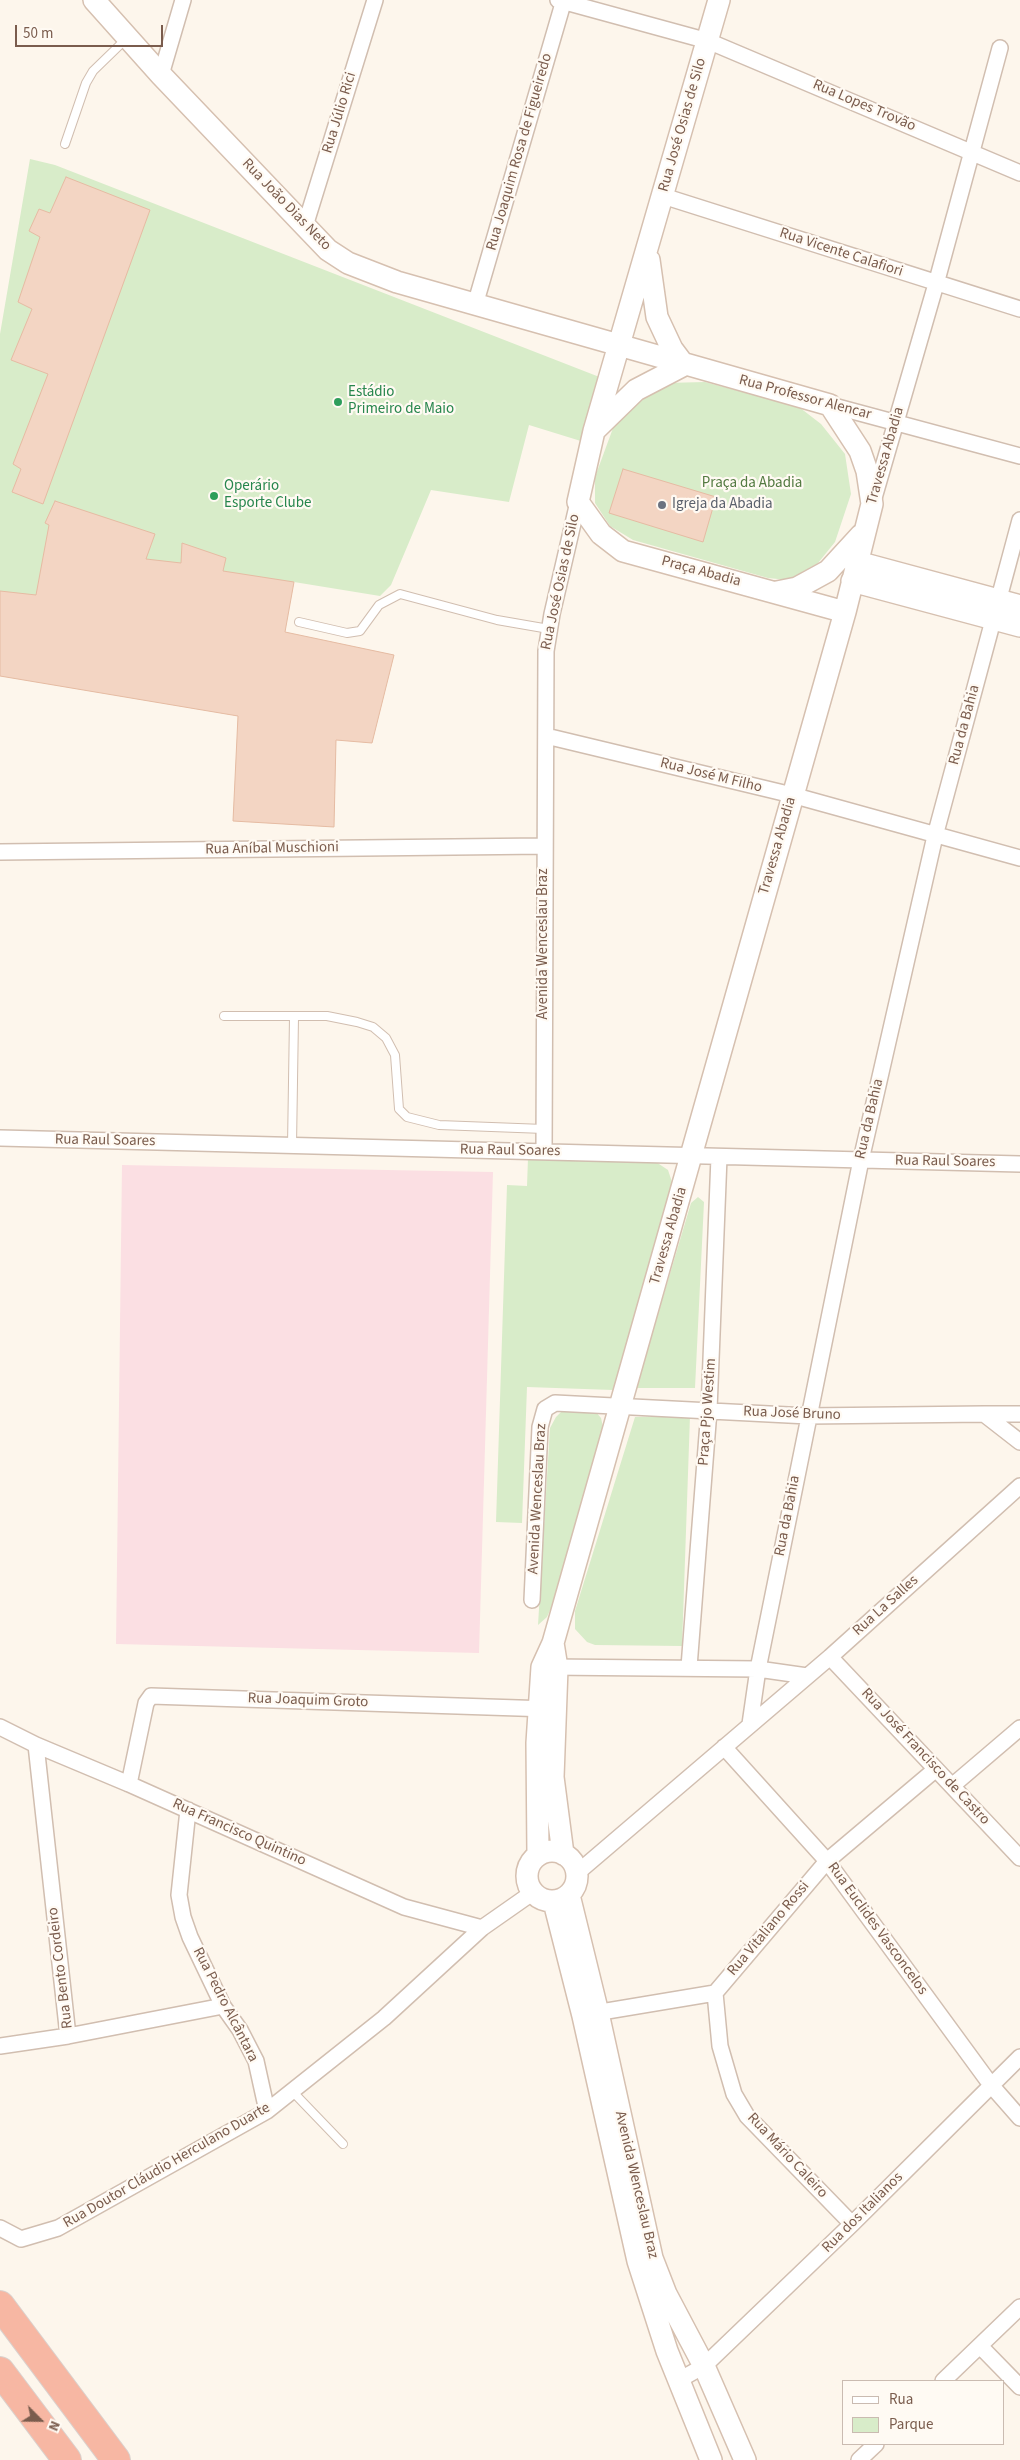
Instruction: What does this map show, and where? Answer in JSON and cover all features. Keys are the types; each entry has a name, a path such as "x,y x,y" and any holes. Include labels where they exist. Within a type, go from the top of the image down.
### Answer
{"highway":[{"path":"0,2305 116,2460"},
{"path":"0,2371 67,2460"},
{"path":"28,2410 55,2460"}],"street":[{"name":"Rua João Dias Neto","path":"94,0 161,75 328,250 348,263 397,282 620,346"},
{"path":"161,75 183,0"},
{"name":"Rua Júlio Rici","path":"304,226 375,0"},
{"name":"Rua José Osias de Silo","path":"546,736 544,689 549,629 594,431 720,0"},
{"name":"Rua Lopes Trovão","path":"562,1 708,41 1020,173"},
{"name":"Rua Joaquim Rosa de Figueiredo","path":"475,305 562,1"},
{"name":"Travessa Abadia","path":"547,1709 549,1667 553,1643 692,1156 844,612 864,531 936,284 1000,48"},
{"name":"Rua Vicente Calafiori","path":"663,196 936,284 1020,309"},
{"name":"Rua José Osias de Silo","path":"647,250 652,295 657,317 672,348 684,365"},
{"name":"Rua Professor Alencar","path":"620,346 1020,456"},
{"path":"594,431 636,390 684,365"},
{"path":"830,405 860,451 867,471 872,504"},
{"name":"Praça Abadia","path":"578,502 601,534 623,550 844,612"},
{"name":"Rua da Bahia","path":"750,1724 758,1669 861,1160 935,836 1020,520"},
{"path":"774,592 798,588 828,571 843,558 864,531"},
{"path":"854,572 996,610 1020,626"},
{"path":"996,610 1020,606"},
{"name":"Rua José M Filho","path":"546,736 792,795 1020,858"},
{"name":"Avenida Wenceslau Braz","path":"544,1152 546,736"},
{"name":"Rua Aníbal Muschioni","path":"0,852 544,846"},
{"name":"Rua Raul Soares","path":"0,1138 1020,1164"},
{"name":"Praça Pjo Westim","path":"689,1667 709,1410 719,1157"},
{"name":"Avenida Wenceslau Braz","path":"532,1600 540,1427 545,1409 555,1403"},
{"name":"Rua José Bruno","path":"555,1403 808,1416 1020,1414"},
{"path":"984,1414 1020,1442"},
{"name":"Rua La Salles","path":"750,1724 830,1656 1020,1486"},
{"name":"Rua José Francisco de Castro","path":"830,1656 1020,1858"},
{"path":"549,1667 758,1669 807,1676"},
{"name":"Rua Joaquim Groto","path":"129,1784 146,1703 151,1696 547,1709"},
{"path":"547,1709 563,1854"},
{"path":"538,1855 547,1709"},
{"path":"577,1873 750,1724"},
{"name":"Rua Francisco Quintino","path":"0,1727 36,1746 129,1784 404,1907 482,1928"},
{"path":"952,1786 1020,1728"},
{"name":"Rua Bento Cordeiro","path":"36,1746 68,2036 222,2006"},
{"name":"Rua Euclides Vasconcelos","path":"724,1747 827,1861 991,2085 1020,2118"},
{"name":"Rua Vitaliano Rossi","path":"715,1993 827,1861 936,1769"},
{"name":"Rua Pedro Alcântara","path":"188,1810 179,1895 183,1918 222,2006 240,2030 256,2061 268,2111"},
{"path":"555,1851 563,1854 575,1865 577,1873 574,1889 561,1899 546,1901 532,1893 527,1877 532,1861 538,1855 555,1851"},
{"name":"Rua Doutor Cláudio Herculano Duarte","path":"0,2228 21,2239 58,2228 268,2111 384,2018 482,1928 532,1893"},
{"name":"Avenida Wenceslau Braz","path":"561,1899 652,2258 666,2294 704,2366 746,2460"},
{"path":"590,2014 715,1993"},
{"name":"Rua Mário Caleiro","path":"715,1993 720,2046 734,2094 743,2108 779,2150 852,2224"},
{"name":"Avenida Wenceslau Braz","path":"590,2014 638,2261 678,2380 711,2460"},
{"path":"0,2046 68,2036"},
{"name":"Rua dos Italianos","path":"678,2380 704,2366 852,2224 1020,2057"},
{"path":"944,2380 1020,2308"},
{"path":"980,2346 1020,2387"},
{"path":"859,2460 875,2445"}],"lane":[{"path":"65,144 86,83 127,38"},
{"path":"299,622 347,633 360,630 380,605 400,594 497,620 549,629"},
{"path":"224,1016 327,1016 357,1022 373,1028 386,1038 395,1055 399,1109 407,1117 418,1122 439,1125 544,1128"},
{"path":"292,1146 294,1017"},
{"path":"292,2091 343,2144"}],"shaded area":[{"path":"122,1165 493,1172 479,1653 116,1644"}],"green space":[{"name":"Operário Esporte Clube","path":"30,159 55,165 602,378 584,442 529,425 509,502 431,490 391,585 380,596 294,582 285,632 394,655 372,743 336,740 334,827 233,821 238,716 0,676 0,334"},
{"name":"Praça da Abadia","path":"705,382 799,407 821,424 845,454 851,494 835,542 818,563 788,580 768,578 633,540 610,526 595,503 595,477 616,420 665,383"},
{"path":"528,1158 656,1162 668,1170 672,1182 613,1390 527,1387 522,1523 496,1522 507,1185 527,1186"},
{"path":"698,1197 704,1202 695,1388 636,1388 691,1203"},
{"path":"565,1408 595,1411 601,1418 603,1427 551,1608 547,1617 538,1625 550,1428 556,1417"},
{"path":"690,1416 682,1646 595,1645 587,1642 575,1629 575,1611 635,1417"}],"building":[{"path":"66,177 150,210 43,504 12,492 21,469 13,464 48,374 11,360 32,309 18,302 40,237 29,231 39,209 50,213"},
{"name":"Igreja da Abadia","path":"623,469 716,497 703,542 609,513"},
{"path":"55,501 155,534 146,559 181,563 182,543 226,558 223,571 294,582 285,632 394,655 372,743 336,740 334,827 233,821 238,716 0,676 0,591 36,595 49,525 45,523"}],"place":[{"name":"Estádio Primeiro de Maio","path":"338,402"},
{"name":"Operário Esporte Clube","path":"214,496"},
{"name":"Igreja da Abadia","path":"662,505"}]}
